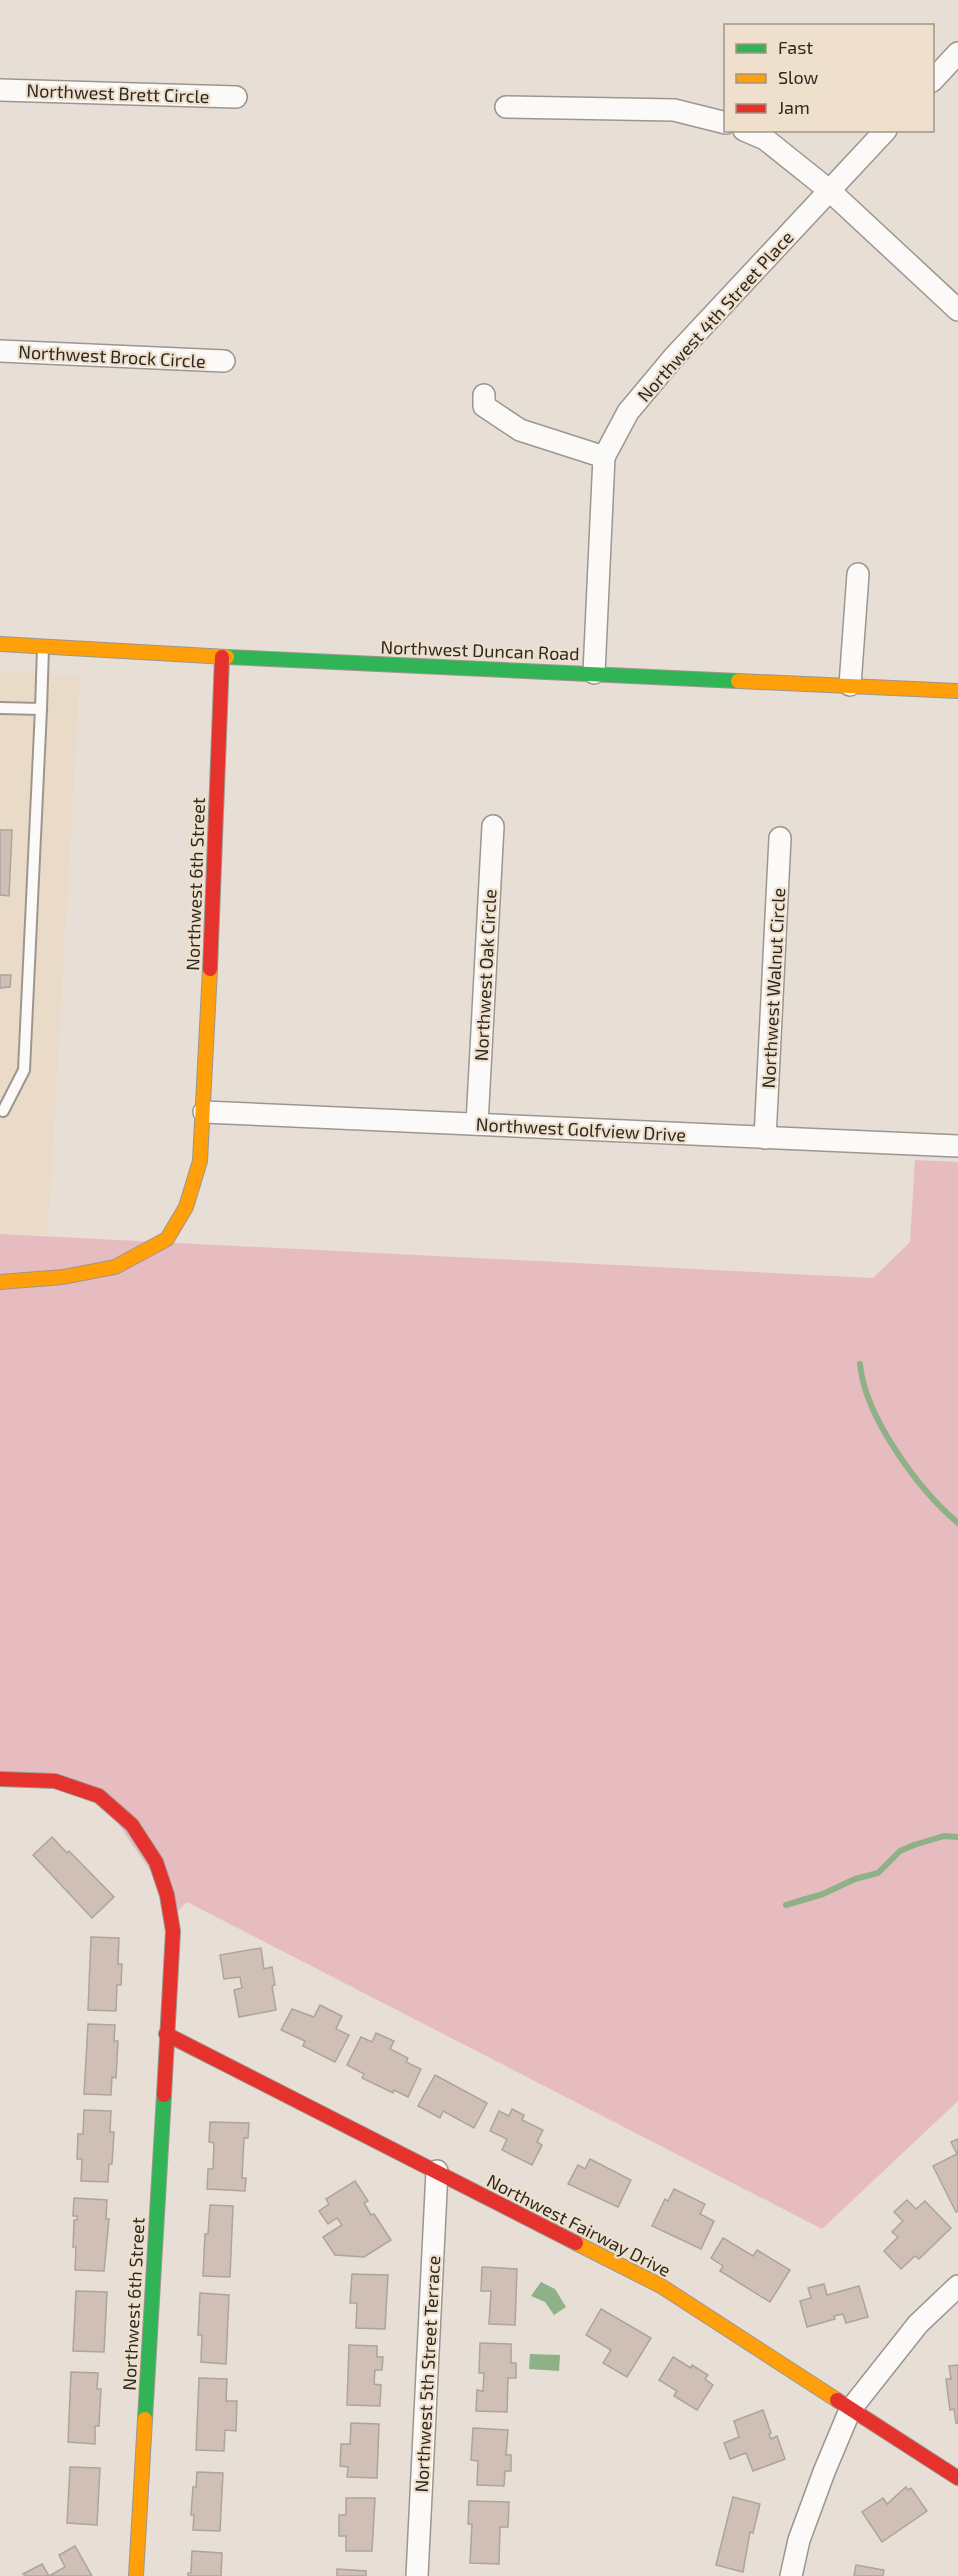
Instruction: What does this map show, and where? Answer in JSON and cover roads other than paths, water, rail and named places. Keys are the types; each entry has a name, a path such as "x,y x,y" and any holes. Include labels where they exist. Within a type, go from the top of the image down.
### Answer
{"street":[{"path":"934,80 958,53"},
{"name":"Northwest Brett Circle","path":"0,90 236,97"},
{"path":"506,107 674,110 724,122"},
{"path":"749,132 765,139 830,191 958,310"},
{"name":"Northwest 4th Street Place","path":"594,673 604,457 628,412 674,357 884,132"},
{"name":"Northwest Brock Circle","path":"0,351 224,361"},
{"path":"484,395 484,406 520,430 604,457"},
{"path":"850,685 858,574"},
{"name":"Northwest Duncan Road","path":"0,644 222,657 958,691"},
{"name":"Northwest 6th Street","path":"0,1282 63,1277 115,1267 167,1239 186,1207 200,1161 204,1112 222,657"},
{"name":"Northwest Oak Circle","path":"477,1124 493,826"},
{"name":"Northwest Walnut Circle","path":"765,1138 780,838"},
{"name":"Northwest Golfview Drive","path":"204,1112 958,1146"},
{"name":"Northwest 6th Street","path":"0,1779 55,1781 99,1796 132,1825 156,1862 167,1895 173,1931 136,2576"},
{"name":"Northwest Fairway Drive","path":"166,2034 661,2286 958,2478"},
{"name":"Northwest 5th Street Terrace","path":"417,2576 437,2171"},
{"path":"791,2576 802,2530 850,2410 918,2325 958,2286"}],"lane":[{"path":"3,1111 24,1070 43,647"},
{"path":"0,708 41,708"}],"waterway":[{"path":"860,1364 864,1385 872,1406 896,1451 927,1491 958,1523"},
{"path":"786,1905 823,1894 855,1879 878,1873 900,1851 914,1845 944,1836 958,1837"}]}
